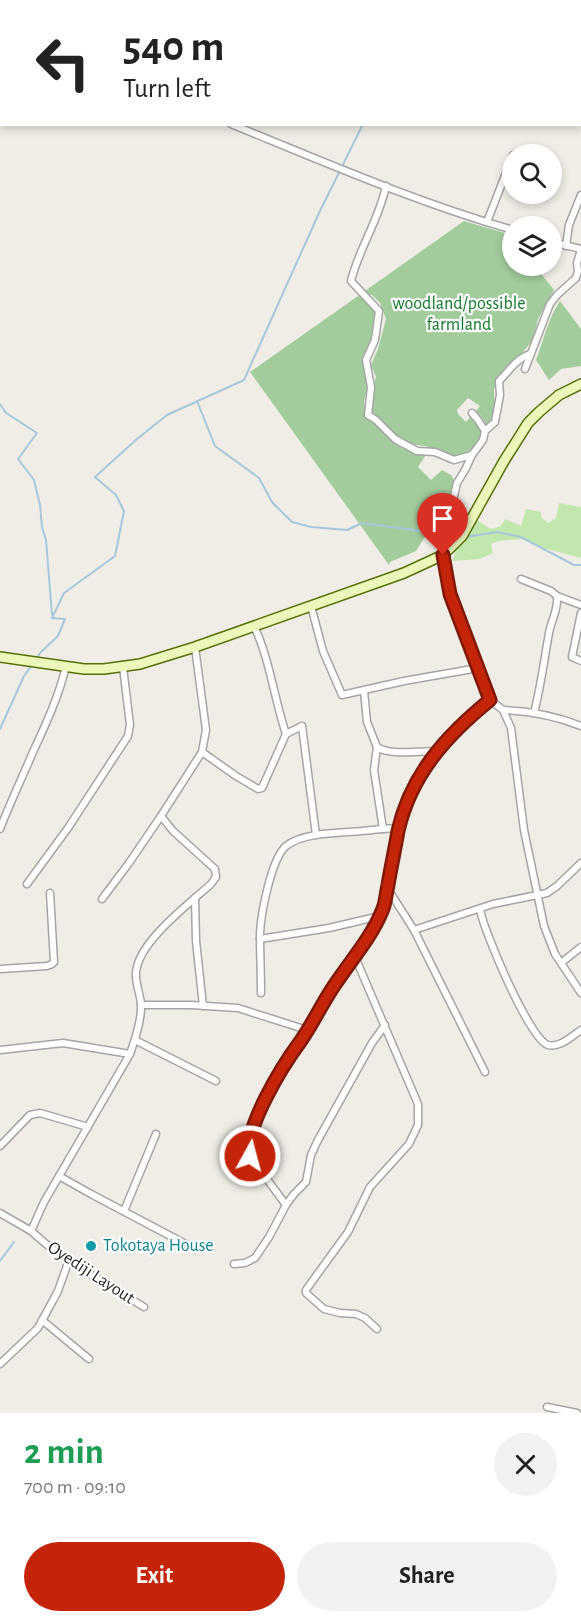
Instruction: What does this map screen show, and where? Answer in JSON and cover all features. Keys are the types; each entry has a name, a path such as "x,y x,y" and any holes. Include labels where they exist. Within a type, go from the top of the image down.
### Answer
{"main road":[{"path":"0,657 84,669 140,664 195,647 404,573 443,555 462,536 528,423 559,395 581,384"}],"street":[{"path":"236,126 309,157 452,211 502,227"},
{"path":"487,222 502,183"},
{"path":"386,186 383,203 355,263 351,281 379,311 375,340 366,360 371,387 368,415 395,439 417,451 435,452 454,460 472,455"},
{"path":"566,246 569,225 581,195"},
{"path":"525,369 550,304 576,278 581,250 562,245"},
{"path":"469,524 451,509 457,483 483,440 485,430 495,422 500,395 499,381 521,357 530,354"},
{"path":"472,413 485,430"},
{"path":"443,555 450,594 490,700 502,710 511,728 524,830 544,926 555,954 581,993"},
{"path":"521,579 581,605"},
{"path":"534,713 540,691 549,630 558,602 557,596"},
{"path":"311,606 323,651 340,694 345,695 404,681 478,668"},
{"path":"581,613 572,657 581,662"},
{"path":"254,626 265,651 278,710 286,734"},
{"path":"102,899 161,816 202,752 206,730 195,647"},
{"path":"0,829 53,709 66,666"},
{"path":"27,884 68,828 128,736 130,725 123,667"},
{"path":"364,691 368,722 377,747 374,770 383,829"},
{"path":"286,1204 250,1156 249,1140 258,1113 291,1053 384,909 404,808 420,774 462,724 490,700"},
{"path":"502,710 534,713 567,720 581,726"},
{"path":"202,752 236,776 258,789 262,788 286,734 301,725 316,835"},
{"path":"377,747 381,750 398,752 438,751"},
{"name":"Oyediji Layout","path":"144,1307 69,1260 32,1231 44,1202 130,1054 135,1040 141,1005 136,969 143,952 156,934 216,877 215,869 173,831 161,816"},
{"path":"261,993 260,939 266,898 281,852 287,845 316,835 399,828"},
{"path":"414,930 493,904 547,892 557,886 581,863"},
{"path":"387,889 414,930 484,1072"},
{"path":"0,969 47,966 54,962 50,893"},
{"path":"195,898 196,942 203,1006"},
{"path":"480,909 502,969 535,1033 545,1044 555,1046 581,1030"},
{"path":"260,939 329,928 380,916"},
{"path":"561,963 581,947"},
{"path":"355,957 418,1104 418,1125 409,1144 370,1187 348,1232 311,1282 306,1293 324,1309 356,1314 365,1318 377,1329"},
{"path":"141,1005 238,1008 307,1030"},
{"path":"234,1264 245,1263 255,1258 286,1204 306,1182 311,1155 318,1140 372,1043 385,1025"},
{"path":"135,1040 216,1081"},
{"path":"0,1050 63,1042 130,1054"},
{"path":"0,1146 30,1115 40,1113 88,1127"},
{"path":"124,1211 156,1134"},
{"path":"59,1176 195,1249"},
{"path":"0,1213 32,1231"},
{"path":"0,1364 38,1328 58,1291 69,1260"},
{"path":"42,1320 89,1359"},
{"path":"547,1407 577,1413"}],"green space":[{"name":"woodland/possible farmland","path":"464,221 502,232 502,276 543,276 554,290 538,319 533,340 494,389 495,418 486,425 476,411 480,406 468,398 457,410 466,422 471,416 483,429 474,446 459,458 425,446 402,443 370,409 370,398 376,377 371,365 386,319 380,303 372,295 362,293"},
{"name":"woodland/possible farmland","path":"358,296 370,300 380,315 366,368 369,383 364,401 368,416 394,443 403,449 419,449 427,453 418,467 431,480 442,470 451,475 456,483 448,509 433,532 424,538 416,551 390,562 389,565 250,372"},
{"path":"560,301 581,329 581,366 561,369 549,380 536,360 549,322"},
{"path":"559,503 581,507 581,558 540,547 522,539 491,544 493,553 479,559 452,561 457,548 477,520 491,529 501,526 505,519 521,526 526,509 541,512 541,517 548,523 556,518"},
{"path":"448,514 460,521 460,530 448,541 442,540 441,529"}],"waterway":[{"path":"35,660 58,636 65,619 52,618 64,593 115,556 124,511 116,495 95,477 167,415 244,380 319,213 362,126"},
{"path":"197,401 215,446 259,478 272,502 292,522 311,527 347,530 362,523 457,536"},
{"path":"0,404 6,413 37,433 18,459 34,480 40,505 46,540 52,615"},
{"path":"466,537 497,532 521,537 574,565 581,565"},
{"path":"0,729 24,676 32,665"},
{"path":"0,1261 14,1242"}],"place":[{"name":"Tokotaya House","path":"91,1246"}],"route":[{"path":"250,1156 249,1140 258,1113 291,1053 384,909 404,808 420,774 443,744 490,700 450,594 443,555"}]}
